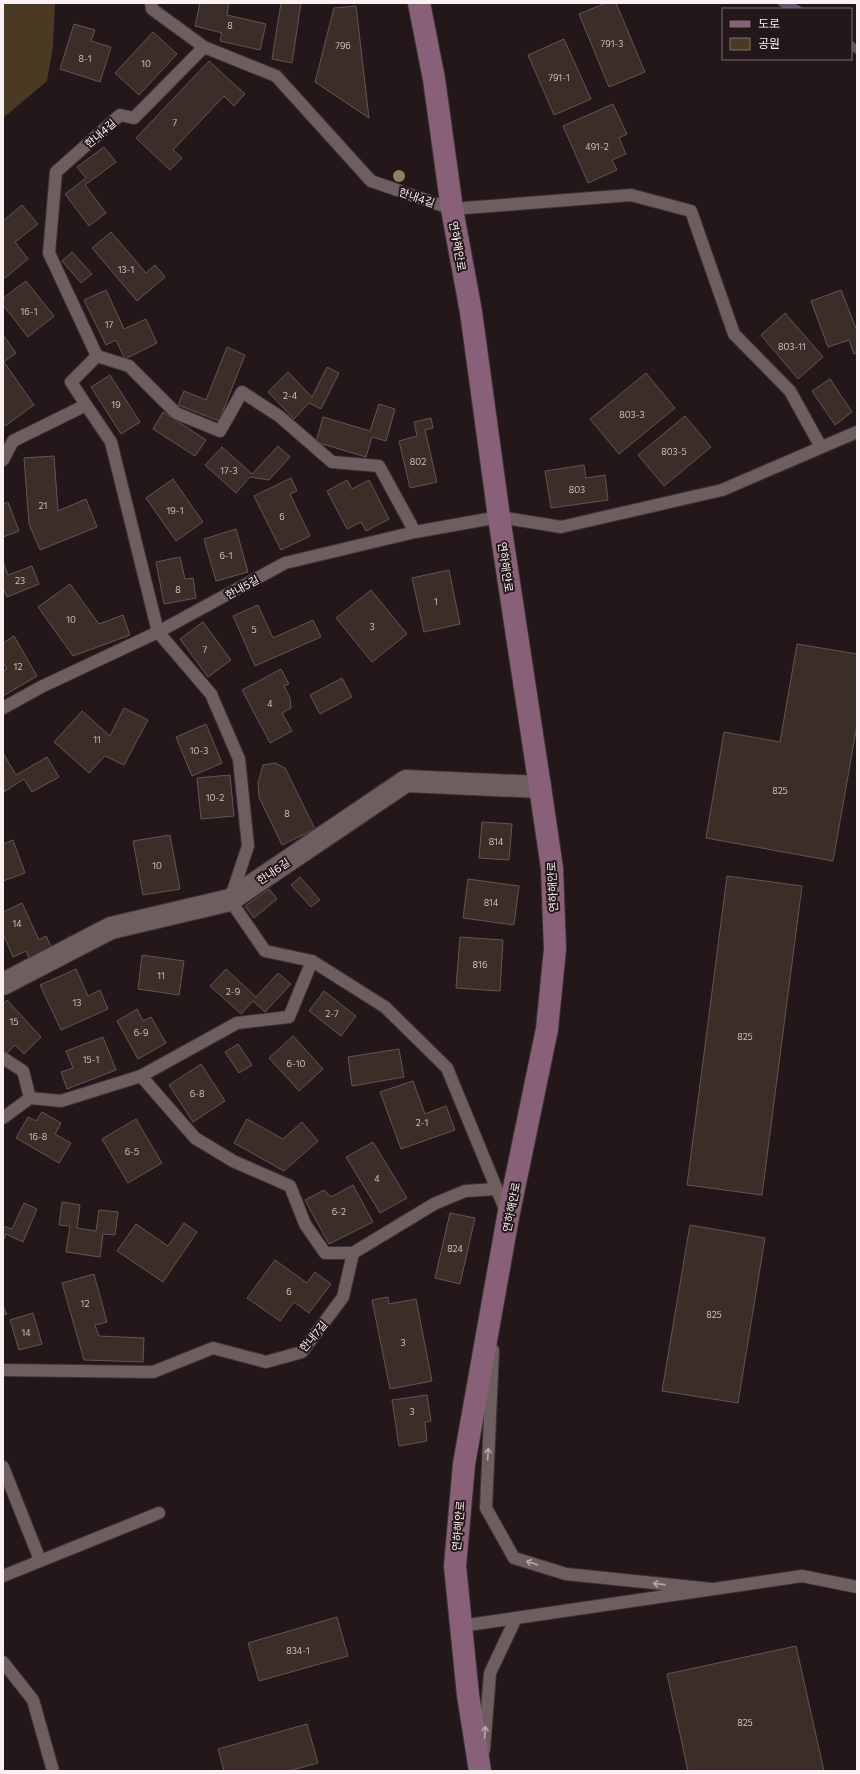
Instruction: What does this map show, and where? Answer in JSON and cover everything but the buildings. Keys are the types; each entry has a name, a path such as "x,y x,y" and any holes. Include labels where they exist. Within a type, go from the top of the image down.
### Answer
{"street":[{"name":"연하해안로","path":"419,3 434,79 452,209 472,320 499,517 552,868 555,949 547,1029 508,1217 464,1464 455,1566 468,1695 481,1771"},
{"name":"한내6길","path":"3,984 111,928 230,900 406,781 540,787"}],"lane":[{"path":"151,3 152,9 204,47"},
{"name":"한내4길","path":"97,356 49,253 56,172 120,115 134,118 204,47 276,76 371,181 452,209"},
{"path":"452,209 631,195 691,211 734,334 790,391 821,448"},
{"path":"415,532 379,466 332,462 279,416 242,392 220,431 176,413 129,366 97,356 71,382 111,442 158,632 211,694 239,759 248,846 230,900 265,951 312,961 385,1007 446,1068 508,1217"},
{"path":"3,460 13,441 86,404"},
{"name":"한내5길","path":"3,708 41,687 158,632 285,563 415,532 499,517 561,527 722,490 857,432"},
{"path":"3,1118 30,1098 61,1101 141,1076 237,1023 289,1017 312,961"},
{"path":"3,1058 23,1071 30,1098"},
{"path":"141,1076 195,1138 233,1162 290,1186 305,1224 325,1253 353,1253 434,1204 465,1191 496,1189"},
{"name":"한내7길","path":"3,1370 154,1372 213,1348 266,1362 302,1352 343,1297 353,1253"},
{"path":"496,1284 486,1508 514,1558 566,1574 712,1589"},
{"path":"3,1466 40,1560"},
{"path":"3,1576 159,1513"},
{"path":"461,1626 802,1576 857,1587"},
{"path":"481,1771 490,1674 516,1618"},
{"path":"3,1662 33,1700 53,1771"}],"green space":[{"path":"3,3 55,3 53,47 47,81 3,118"}],"waterway":[{"path":"782,3 794,8"},
{"path":"852,46 857,50"}]}
